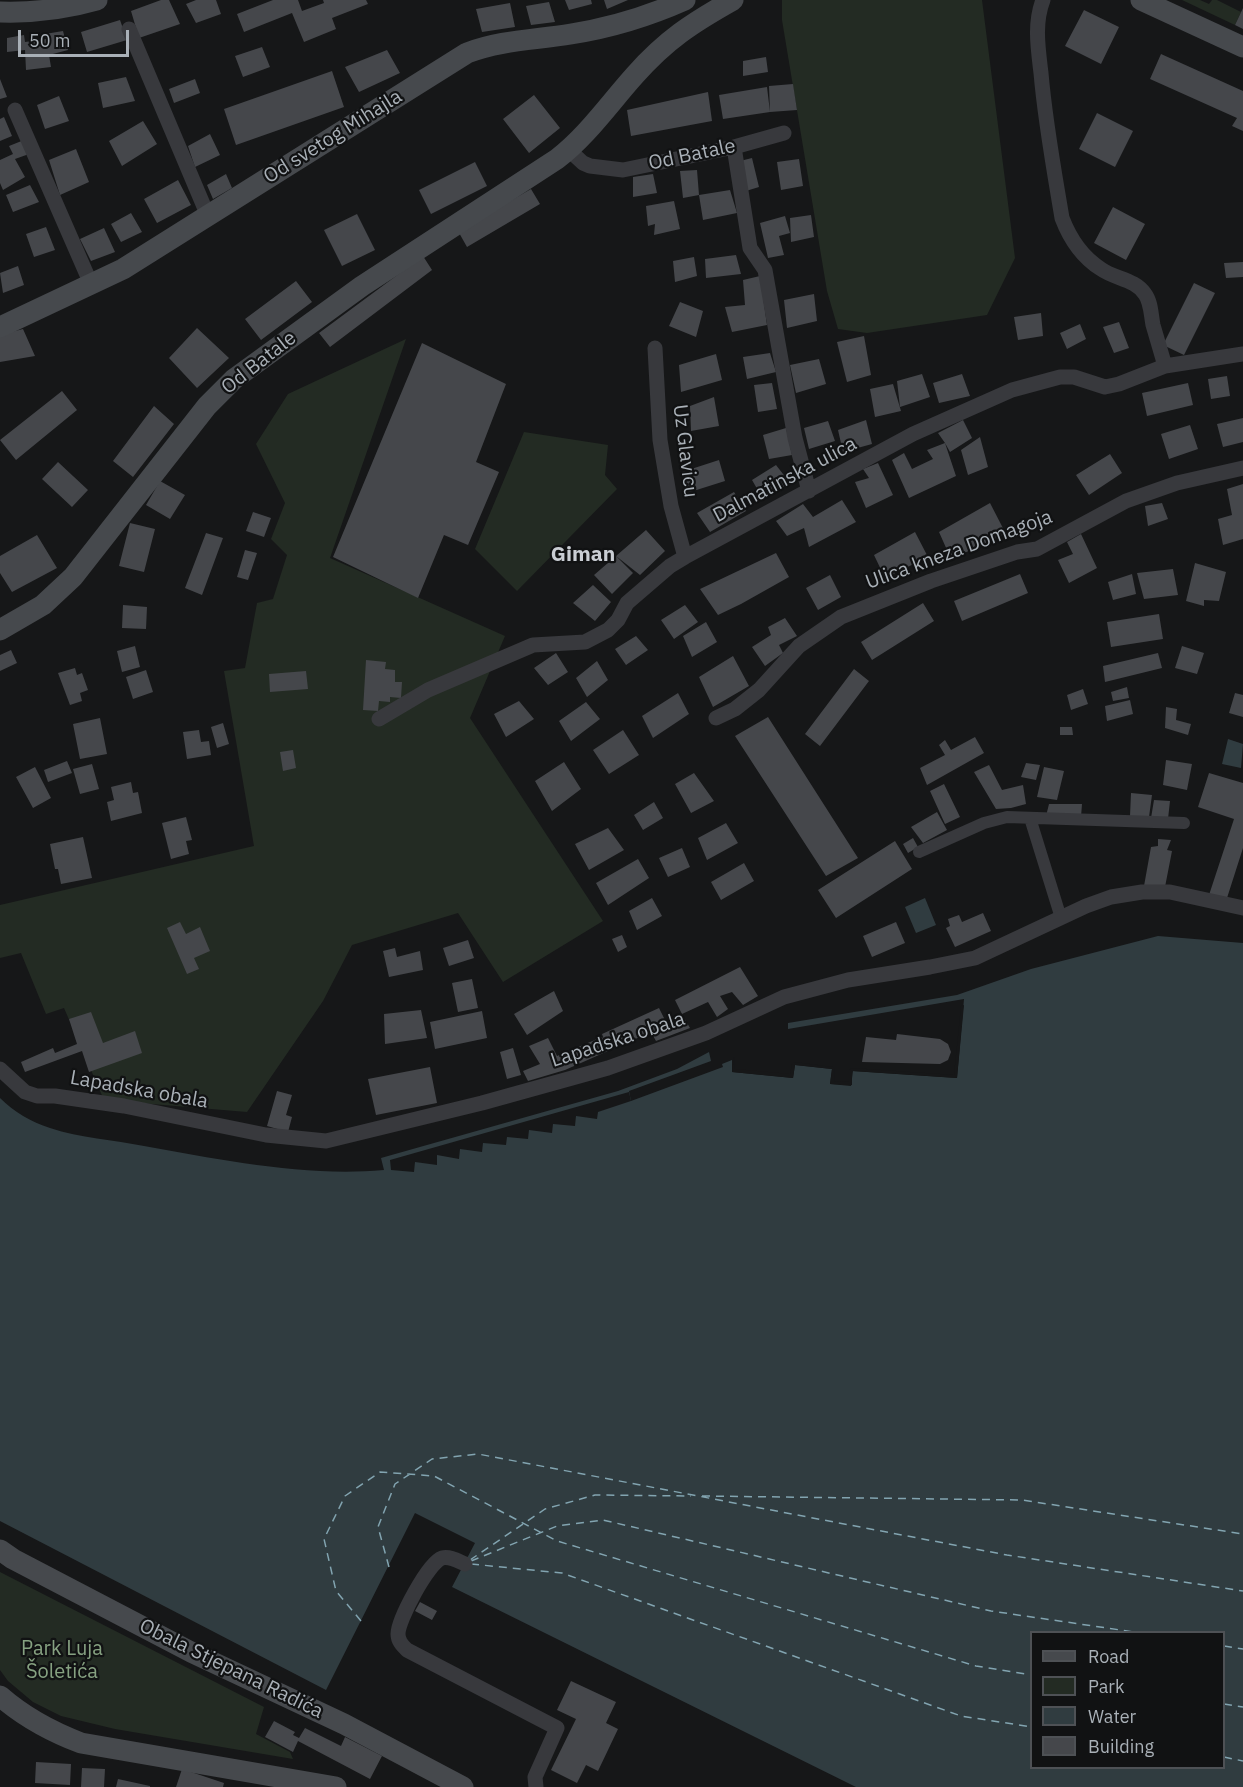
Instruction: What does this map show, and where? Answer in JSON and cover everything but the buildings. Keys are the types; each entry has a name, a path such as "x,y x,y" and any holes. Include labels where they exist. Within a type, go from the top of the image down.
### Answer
{"main road":[{"path":"0,12 39,11 98,0"},
{"name":"Od svetog Mihajla","path":"0,327 123,268 467,53 489,45 572,34 615,25 685,0"},
{"name":"Od Batale","path":"0,630 55,596 90,556 207,406 234,379 362,286 569,150 635,75 675,35 733,0"},
{"path":"1141,0 1243,47"},
{"name":"Obala Stjepana Radića","path":"4,1555 191,1652 344,1724 432,1779 463,1787"},
{"path":"0,1696 13,1708 45,1727 81,1743 336,1787"}],"street":[{"path":"1043,0 1037,23 1037,38 1043,101 1062,218 1068,234 1078,249 1101,270 1134,283 1144,291 1148,298 1153,326 1165,366"},
{"path":"129,29 208,216"},
{"path":"15,110 91,284"},
{"name":"Od Batale","path":"569,150 583,163 590,166 623,170 734,147 784,133"},
{"path":"734,147 750,248 765,270 795,438 809,491"},
{"name":"Uz Glavicu","path":"655,348 660,440 670,506 685,557"},
{"name":"Dalmatinska ulica","path":"378,719 428,690 533,645 585,642 618,620 627,603 670,566 685,557 913,434 1012,390 1060,377 1074,377 1106,387 1165,366 1243,354"},
{"name":"Ulica kneza Domagoja","path":"716,718 735,709 759,690 799,646 841,617 931,581 1017,552 1037,549 1126,501 1177,483 1243,468"},
{"path":"919,852 984,823 1007,818 1184,823"},
{"path":"1030,818 1060,918"},
{"name":"Lapadska obala","path":"0,1069 25,1092 37,1096 55,1096 124,1106 266,1135 326,1141 482,1103 608,1068 706,1033 784,996 848,980 975,958 1060,918 1112,897 1142,892 1170,892 1243,908"},
{"path":"465,1564 450,1558 441,1558 431,1566 402,1621 398,1633 400,1643 407,1650 558,1728 535,1777 536,1787"}],"green space":[{"path":"782,0 982,0 1015,258 987,315 867,333 838,329 827,291 782,20"},
{"path":"1182,0 1200,0 1209,4 1212,0 1217,0 1241,12 1235,25"},
{"path":"406,339 330,558 505,636 470,718 603,921 503,982 458,913 352,945 323,1001 247,1112 104,1100 64,1008 46,1014 21,953 0,958 0,905 254,846 224,671 245,668 257,603 273,599 287,555 271,539 285,503 256,444 288,394"},
{"path":"524,432 608,445 605,475 617,489 517,591 475,549"},
{"name":"Park Luja Šoletića","path":"0,1572 264,1707 256,1734 290,1752 293,1759 115,1729 61,1716 33,1702 8,1681 0,1670"}],"water":[{"path":"1228,739 1243,744 1241,768 1222,764"},
{"path":"925,898 936,925 916,933 905,907"},
{"path":"1158,936 1243,943 1243,1787 856,1787 452,1587 475,1543 415,1513 326,1690 0,1521 0,1098 17,1112 36,1123 85,1137 264,1166 354,1172 384,1170 381,1158 618,1091 677,1069 709,1052 711,1061 629,1091 631,1101 723,1067 722,1064 732,1060 732,1072 793,1078 795,1065 832,1069 830,1084 852,1085 852,1071 957,1078 964,999 788,1029 788,1023 957,995 1031,969"}],"pier":[{"path":"964,1005 957,1078 853,1071 851,1086 830,1084 832,1069 795,1065 793,1078 732,1072 734,1057 735,1069 790,1074 794,1062 833,1067 835,1069 834,1081 849,1082 849,1070 852,1068 954,1075 961,1006"},
{"path":"629,1092 631,1101 598,1112 597,1119 576,1116 575,1126 553,1124 552,1133 529,1130 528,1139 507,1137 506,1145 483,1143 482,1152 460,1149 459,1159 437,1155 437,1165 415,1162 414,1172 391,1170 390,1160"}],"ferry route":[{"path":"389,1567 378,1527 395,1484 432,1459 478,1454 1007,1555 1243,1591"},
{"path":"361,1621 336,1591 324,1539 345,1496 380,1472 434,1476 557,1541 976,1666 1030,1675"},
{"path":"470,1560 545,1509 595,1495 691,1496"},
{"path":"702,1496 1022,1500 1243,1534"},
{"path":"471,1561 557,1526 603,1520 991,1611 1127,1631"},
{"path":"471,1564 562,1573 961,1716 1030,1727"},
{"path":"1225,1646 1243,1649"},
{"path":"1225,1704 1243,1707"},
{"path":"1225,1757 1243,1761"}],"district":[{"name":"Giman","path":"583,555"}]}
